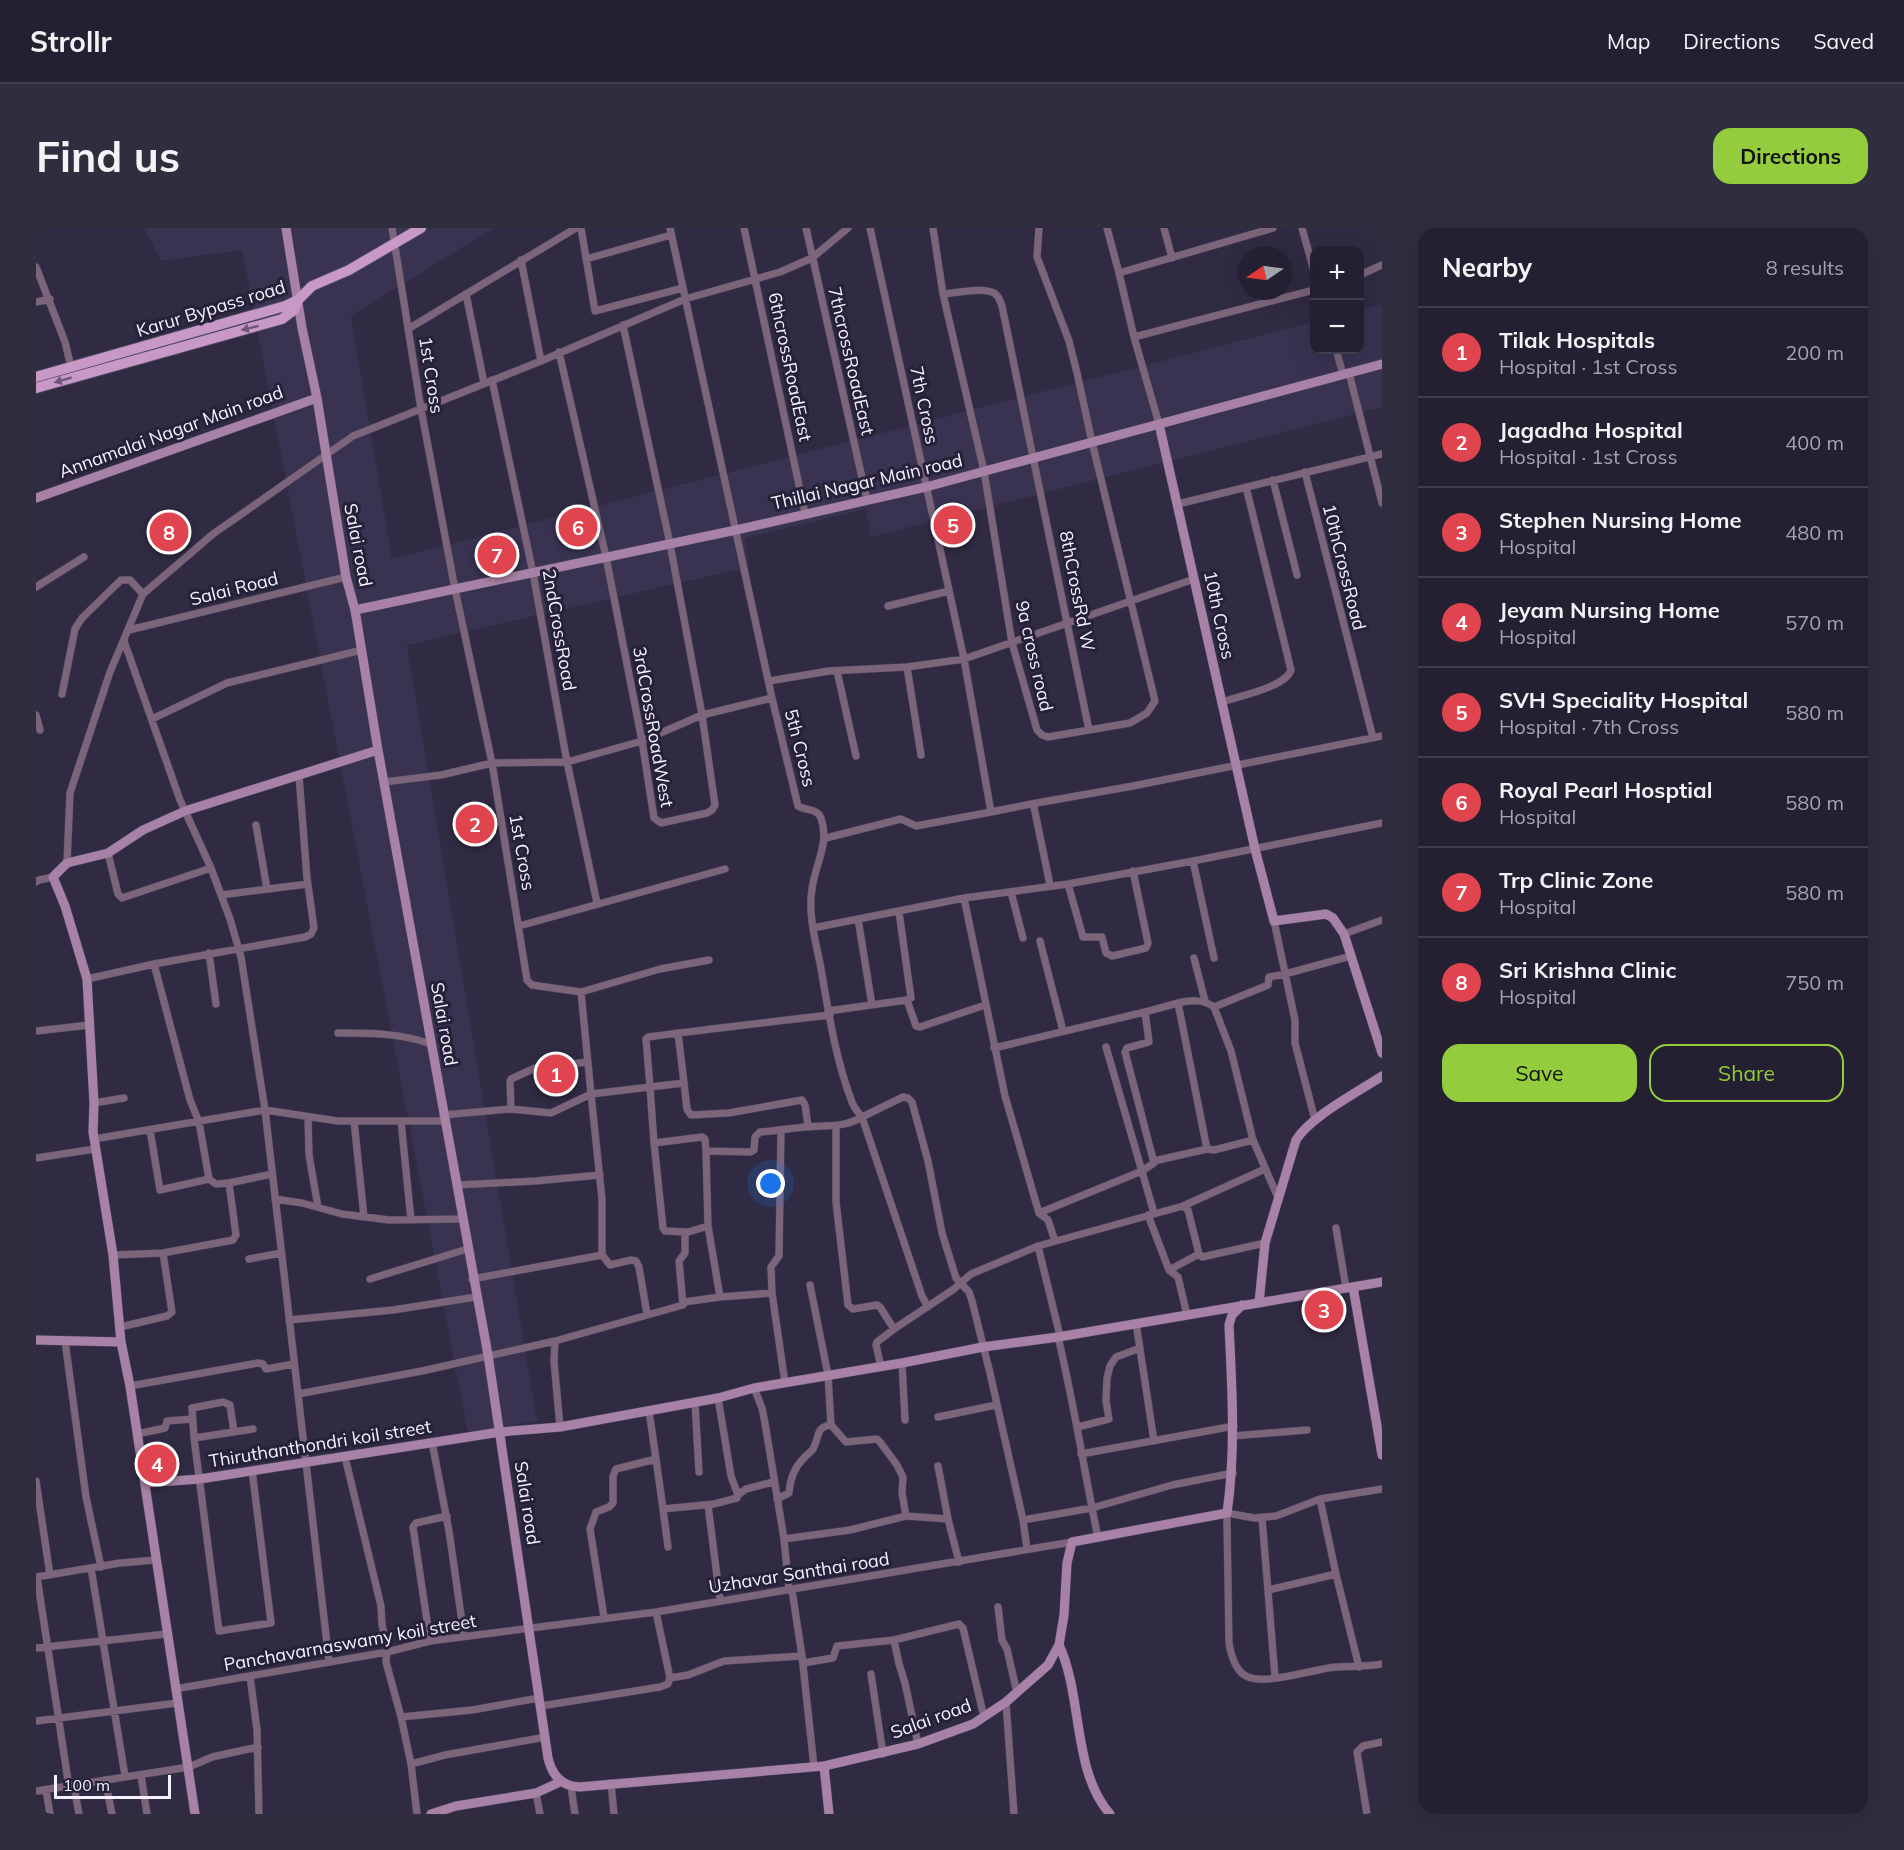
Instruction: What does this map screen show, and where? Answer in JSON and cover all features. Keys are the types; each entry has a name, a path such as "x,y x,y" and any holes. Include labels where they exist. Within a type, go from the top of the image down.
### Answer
{"main road":[{"path":"298,300 312,286 349,270 421,228"},
{"name":"Karur Bypass road","path":"36,377 258,315 298,300"},
{"name":"Karur Bypass road","path":"36,388 282,319 294,310 298,300"}],"street":[{"name":"Salai road","path":"286,228 346,577 355,610 472,1279 488,1355 550,1765 560,1782"},
{"name":"1st Cross","path":"392,228 421,410 455,589 492,763 529,983 581,992"},
{"path":"408,329 576,228"},
{"path":"581,228 595,311 683,288"},
{"name":"6thcrossRoadEast","path":"744,228 805,513"},
{"name":"7thcrossRoadEast","path":"806,228 867,500"},
{"path":"68,863 70,793 110,672 143,594 213,534 353,436 541,361 685,299 780,272 812,258 848,228"},
{"name":"7th Cross","path":"870,228 964,659 991,812"},
{"name":"9a cross road","path":"933,228 943,294 984,471 1012,643 1037,730 1048,737 1130,723 1147,713 1155,701 1069,341 1037,256 1039,228"},
{"name":"10th Cross","path":"1107,228 1134,338 1160,424 1255,849 1274,921"},
{"path":"1164,228 1172,258"},
{"path":"1119,273 1273,228"},
{"path":"1302,228 1310,257"},
{"path":"586,259 671,231"},
{"name":"5th Cross","path":"671,231 768,681 798,806 815,811 820,816 826,838"},
{"path":"521,260 541,361"},
{"path":"1364,273 1382,264"},
{"path":"36,269 50,299 71,367"},
{"name":"8thCrossRd W","path":"943,294 980,291 993,293 999,298 1089,730"},
{"path":"1134,338 1310,291"},
{"path":"466,294 484,383"},
{"path":"36,302 50,299"},
{"path":"623,325 670,544 702,715"},
{"name":"3rdCrossRoadWest","path":"559,352 606,557 656,820 661,823 707,813 715,805 702,715"},
{"path":"1338,354 1346,374 1382,503"},
{"name":"Thillai Nagar Main road","path":"355,610 736,530 926,487 1382,364"},
{"name":"2ndCrossRoad","path":"492,380 533,573 567,762 597,903"},
{"name":"Annamalai Nagar Main road","path":"36,498 317,398"},
{"path":"1178,504 1382,454"},
{"name":"10thCrossRoad","path":"1305,472 1372,738"},
{"path":"1273,480 1297,575"},
{"path":"1222,702 1279,683 1288,676 1291,670 1246,487"},
{"path":"36,587 84,557"},
{"name":"Salai Road","path":"129,630 346,577"},
{"path":"768,681 837,671 907,667 964,659 1194,579"},
{"path":"62,694 71,639 82,618 121,580 130,580 143,594"},
{"path":"888,606 949,591"},
{"path":"124,641 185,811 211,868 238,948 265,1110 329,1662"},
{"path":"152,719 226,683 362,650"},
{"path":"907,667 921,755"},
{"path":"837,671 856,756"},
{"path":"384,782 441,775 492,763 567,762 642,741 702,715 772,698"},
{"path":"36,715 40,730"},
{"path":"928,1307 922,1296 862,1117 851,1098 829,1013 813,927 811,891 826,838 902,819 916,826 1133,786 1382,736"},
{"path":"36,882 53,877 68,863 108,853 143,830 185,811 378,750"},
{"path":"87,979 311,934 314,928 299,776"},
{"path":"1031,804 1037,812 1050,885"},
{"path":"813,927 964,898 1068,884 1382,823"},
{"path":"256,825 267,889"},
{"path":"108,853 118,894 122,898 211,868"},
{"path":"1193,861 1214,958"},
{"path":"519,926 724,870"},
{"path":"1068,884 1083,937 1102,937 1106,953 1112,956 1146,948 1148,943 1133,871"},
{"path":"53,877 65,906 87,979 94,1144 113,1256 121,1342 130,1386 195,1814"},
{"path":"221,895 308,884"},
{"path":"1011,892 1023,938"},
{"path":"964,898 1005,1096 1039,1213 1048,1220 1055,1241"},
{"path":"708,1226 687,1232 665,1231 663,1228 646,1039 829,1013 911,998 899,912"},
{"path":"1316,1120 1295,1043 1294,1020 1274,921 1326,914 1333,918 1344,934 1382,1053"},
{"path":"858,919 872,1005"},
{"path":"1344,934 1382,920"},
{"path":"1040,941 1062,1031"},
{"path":"209,953 216,1004"},
{"path":"1214,1006 1268,985 1269,977 1351,956"},
{"path":"1194,958 1205,1001"},
{"path":"647,1314 636,1261 610,1265 602,1255 602,1199 581,992 660,969 709,960"},
{"path":"154,964 190,1100 199,1122 208,1179"},
{"path":"907,1000 916,1026 920,1027 985,1005"},
{"path":"994,1048 1178,1003 1205,1001 1214,1006 1231,1051 1253,1140 1279,1200"},
{"path":"1178,1003 1207,1149"},
{"path":"1039,1213 1153,1165 1154,1161 1125,1052 1128,1048 1149,1042 1144,1012"},
{"path":"36,1031 88,1025"},
{"path":"338,1033 392,1034 411,1037 431,1044"},
{"path":"678,1033 687,1109 691,1115 729,1113 802,1100 808,1126"},
{"path":"1106,1047 1142,1170 1151,1214 1169,1270 1178,1277 1187,1315"},
{"path":"512,1109 511,1079 535,1068 588,1062"},
{"path":"1259,1303 1265,1243 1293,1146 1300,1133 1382,1076"},
{"path":"36,1158 150,1130 265,1110 338,1122 444,1118 512,1109 551,1113 591,1094 684,1083"},
{"path":"706,1151 752,1151 755,1148 757,1133 853,1123 903,1097 912,1102 928,1161 942,1233 956,1278 969,1292 1023,1520 1027,1548"},
{"path":"94,1103 124,1098"},
{"path":"308,1117 309,1155 318,1207"},
{"path":"354,1121 364,1217"},
{"path":"401,1121 411,1220"},
{"path":"836,1126 836,1202 848,1305 853,1309 877,1305 894,1329"},
{"path":"150,1130 160,1190 208,1179 216,1184 229,1183 272,1174"},
{"path":"781,1130 779,1256 771,1267 772,1293 785,1383"},
{"path":"654,1143 702,1137 705,1139 708,1226 720,1298"},
{"path":"1154,1161 1253,1140"},
{"path":"881,1366 876,1345 878,1342 971,1274 1038,1246 1183,1206 1265,1169"},
{"path":"457,1185 600,1175"},
{"path":"113,1256 163,1253 233,1240 236,1235 229,1183"},
{"path":"275,1199 342,1214 389,1220 462,1219"},
{"path":"1183,1206 1189,1213 1198,1254 1203,1258 1265,1243"},
{"path":"1336,1228 1382,1455"},
{"path":"684,1302 679,1261 685,1253 687,1232"},
{"path":"1038,1246 1078,1427 1081,1454 1098,1538"},
{"path":"370,1279 467,1249"},
{"path":"120,1327 167,1316 172,1312 163,1253"},
{"path":"249,1259 281,1253"},
{"path":"1169,1270 1198,1254"},
{"path":"472,1279 602,1255"},
{"name":"Thiruthanthondri koil street","path":"145,1483 200,1479 432,1442 560,1426 983,1347 1382,1282"},
{"path":"810,1285 828,1375 831,1425 846,1442 877,1439 880,1442 897,1465 903,1478 902,1493 906,1516"},
{"path":"298,1394 422,1371 555,1341 682,1305 684,1302 772,1293"},
{"path":"289,1320 393,1310 476,1297"},
{"path":"1242,1305 1232,1315 1229,1325 1233,1431 1233,1473 1227,1513 1231,1655 1238,1669 1248,1677 1262,1679 1335,1667 1382,1664"},
{"path":"1136,1323 1154,1441"},
{"path":"36,1340 121,1342"},
{"path":"64,1341 86,1497 101,1567"},
{"path":"555,1341 554,1361 560,1426"},
{"path":"1078,1427 1109,1419 1106,1399 1110,1366 1116,1357 1140,1348"},
{"path":"902,1363 905,1420"},
{"path":"130,1386 258,1364 263,1364 266,1369 294,1364"},
{"path":"754,1388 762,1408 784,1539 802,1660 814,1767"},
{"path":"718,1398 731,1476 738,1495"},
{"path":"234,1432 228,1402 192,1408 218,1630 270,1625 271,1621 252,1470"},
{"path":"694,1402 699,1472"},
{"path":"938,1417 996,1405"},
{"path":"649,1411 668,1547"},
{"path":"137,1434 165,1428 167,1421 192,1419"},
{"path":"777,1499 789,1493 790,1479 812,1449 818,1432 823,1426 831,1425"},
{"path":"194,1438 253,1429"},
{"path":"1081,1454 1154,1441 1233,1431 1307,1430"},
{"path":"432,1442 447,1516 464,1636"},
{"path":"345,1457 381,1606 387,1652 386,1662 411,1764 417,1814"},
{"path":"604,1617 591,1538 592,1520 596,1512 614,1503 613,1476 616,1469 656,1459"},
{"path":"938,1466 959,1562"},
{"path":"1023,1520 1092,1508 1172,1485 1233,1473"},
{"path":"36,1481 50,1575"},
{"path":"663,1509 708,1505 737,1498 746,1489 773,1482"},
{"path":"1072,1542 1227,1513 1262,1518 1276,1516 1320,1499 1382,1490"},
{"path":"1320,1499 1359,1667"},
{"path":"708,1505 720,1600"},
{"path":"430,1641 413,1527 416,1523 447,1516"},
{"path":"784,1539 850,1530 906,1516 948,1519"},
{"path":"1262,1518 1275,1677"},
{"name":"Salai road","path":"571,1787 824,1766 883,1754 958,1731 1006,1702 1048,1665 1059,1645 1064,1615 1067,1563 1072,1542"},
{"name":"Uzhavar Santhai road","path":"530,1630 604,1617 656,1612 1072,1542"},
{"path":"79,1814 71,1786 58,1718 36,1577 156,1560"},
{"path":"90,1568 125,1776"},
{"path":"1268,1590 1336,1574"},
{"path":"998,1607 1002,1640 1007,1649 1017,1693"},
{"path":"401,1717 540,1702 660,1687 668,1684 670,1678 656,1612"},
{"path":"670,1678 688,1675 724,1661 832,1658 836,1647 894,1640 960,1625 963,1628 984,1717"},
{"name":"Panchavarnaswamy koil street","path":"175,1689 387,1652 430,1641 530,1630"},
{"path":"36,1648 167,1634"},
{"path":"894,1640 908,1692 918,1744"},
{"path":"1059,1645 1072,1679 1087,1768 1096,1791 1110,1814"},
{"path":"871,1674 883,1754"},
{"path":"250,1676 258,1747 259,1814"},
{"path":"1006,1702 1014,1814"},
{"path":"36,1721 177,1703"},
{"path":"411,1764 446,1755 546,1737"},
{"path":"1367,1814 1357,1752 1363,1746 1382,1742"},
{"path":"36,1791 189,1767 212,1757 258,1747"},
{"path":"824,1766 829,1814"},
{"path":"141,1775 147,1814"},
{"path":"105,1779 112,1814"},
{"path":"431,1814 456,1806 536,1793 560,1782 571,1787 575,1814"},
{"path":"611,1783 614,1814"},
{"path":"46,1790 50,1814"},
{"path":"536,1793 540,1814"}],"shaded area":[{"path":"144,228 494,228 351,316 392,559 1310,323 1310,354 1364,354 1364,309 1382,304 1382,407 871,537 866,509 745,538 749,567 407,645 537,1421 468,1433 242,250 161,261"}],"place":[{"name":"SVH Speciality Hospital","path":"953,525"},
{"name":"Royal Pearl Hosptial","path":"578,527"},
{"name":"Sri Krishna Clinic","path":"169,532"},
{"name":"Trp Clinic Zone","path":"497,555"},
{"name":"Jagadha Hospital","path":"475,824"},
{"name":"Tilak Hospitals","path":"556,1074"},
{"name":"Stephen Nursing Home","path":"1324,1310"},
{"name":"Jeyam Nursing Home","path":"157,1464"}]}
